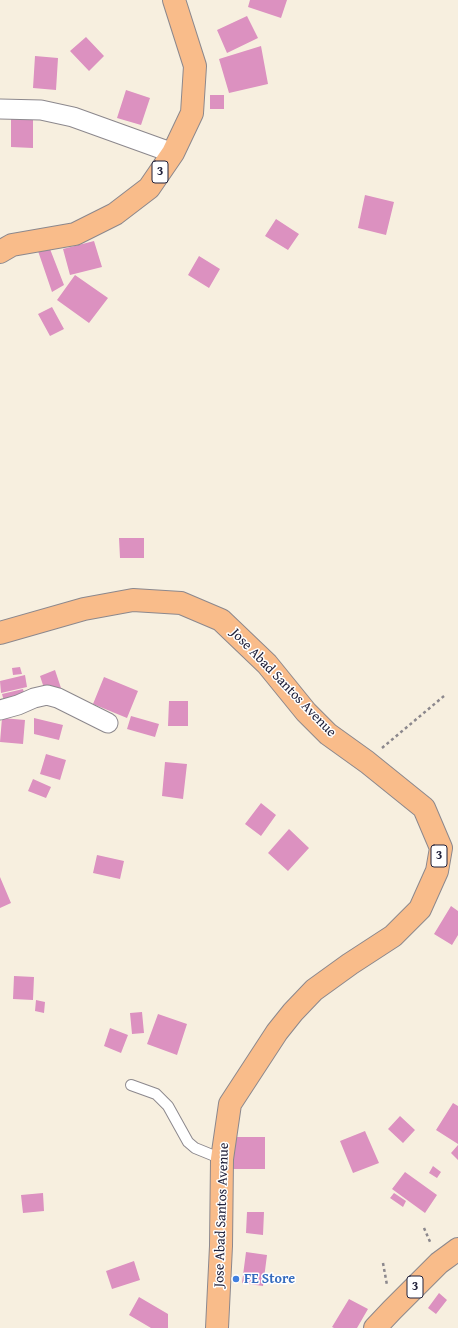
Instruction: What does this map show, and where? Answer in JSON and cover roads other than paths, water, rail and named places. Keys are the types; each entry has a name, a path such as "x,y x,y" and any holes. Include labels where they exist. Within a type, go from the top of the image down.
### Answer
{"highway":[{"name":"3","path":"0,252 12,245 75,234 115,214 149,188 173,153 192,113 195,66 174,0"},
{"name":"Jose Abad Santos Avenue","path":"0,633 84,609 133,600 181,603 221,620 267,664 306,712 328,734 367,762 424,808 441,848 437,871 420,909 393,936 314,990 293,1012 277,1032 230,1104 222,1159 221,1246 217,1328"},
{"name":"3","path":"375,1328 440,1263 458,1249"}],"street":[{"path":"0,109 41,110 73,117 173,153"},
{"path":"0,710 18,705 34,698 47,696 58,698 108,723"}],"lane":[{"path":"131,1085 156,1094 168,1106 188,1142 195,1148 222,1159"}],"place":[{"name":"FE Store","path":"236,1279"}]}
